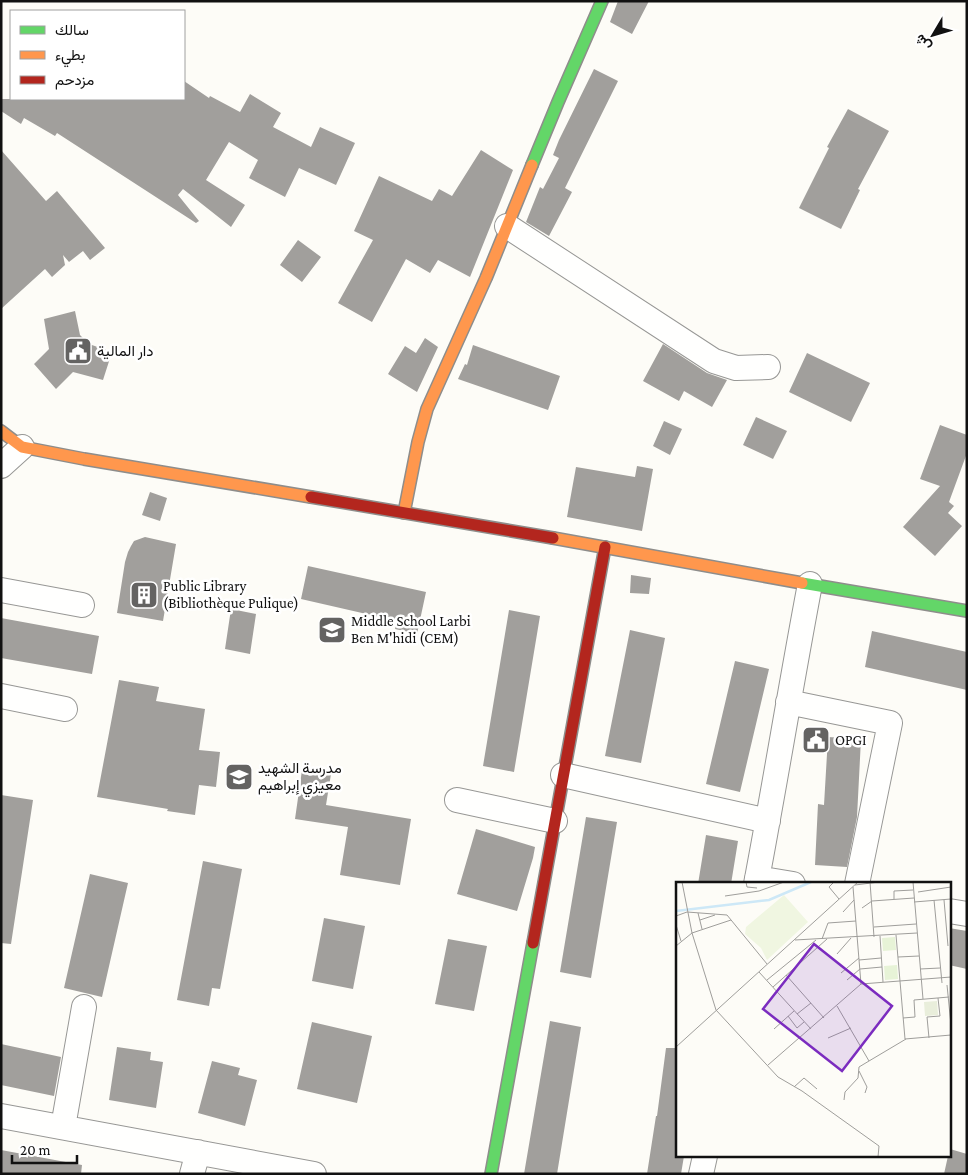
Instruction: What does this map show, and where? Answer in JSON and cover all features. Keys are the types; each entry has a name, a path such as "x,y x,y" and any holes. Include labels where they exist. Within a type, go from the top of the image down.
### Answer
{"street":[{"path":"404,513 418,442 427,409 486,278 558,102 602,1"},
{"path":"507,226 714,361 736,368 768,366"},
{"path":"1,431 22,447 84,459 605,547 967,611"},
{"path":"1,466 22,447"},
{"path":"491,1174 605,547"},
{"path":"757,881 810,584"},
{"path":"1,590 82,605"},
{"path":"1,696 65,709"},
{"path":"788,702 890,722 857,882"},
{"path":"564,775 768,821"},
{"path":"457,800 555,821"},
{"path":"950,911 967,914"},
{"path":"64,1127 84,1007"},
{"path":"1,1116 64,1127 195,1163 314,1174"},
{"path":"701,1174 704,1158"}],"building":[{"path":"618,1 649,1 632,34 610,22"},
{"path":"594,69 618,81 565,188 572,192 549,236 526,222 540,187 543,189 559,158 553,155"},
{"path":"185,82 209,98 210,96 240,112 250,94 281,113 273,127 311,147 320,127 355,143 336,185 299,168 285,197 249,178 258,160 229,142 206,180 245,205 231,227 183,189 178,195 199,221 196,223 57,133 55,136 24,118 21,124 1,111 1,99 185,100"},
{"path":"848,109 889,131 858,189 860,190 841,229 799,208 829,148 827,147"},
{"path":"1,150 46,201 57,191 105,248 90,260 83,251 69,262 63,255 65,265 52,277 45,269 1,309"},
{"path":"481,150 513,170 470,277 438,260 430,273 406,259 372,322 338,303 373,240 354,231 379,176 432,201 439,189 452,196"},
{"path":"298,240 321,257 302,282 280,265"},
{"name":"دار المالية","path":"75,311 80,335 89,344 112,352 103,380 73,372 56,389 34,364 49,349 44,319"},
{"path":"425,338 438,347 417,392 388,374 405,346 416,353"},
{"path":"663,344 707,373 727,380 712,407 684,391 679,401 643,381"},
{"path":"473,345 560,376 548,410 458,379 465,364 467,365"},
{"path":"807,353 870,383 851,422 789,392"},
{"path":"756,417 787,431 773,459 743,445"},
{"path":"664,421 682,429 670,455 653,446"},
{"path":"940,425 967,435 967,453 949,502 954,506 948,513 962,526 935,556 903,527 940,486 920,479"},
{"path":"637,466 653,469 642,531 567,517 576,467 635,477"},
{"path":"150,492 167,498 160,521 142,515"},
{"name":"Public Library (Bibliothèque Pulique)","path":"145,537 176,544 163,621 117,613 128,552 134,541"},
{"path":"308,566 426,592 417,634 395,629 397,621 301,599"},
{"path":"631,575 651,578 649,594 630,593"},
{"path":"231,609 256,614 250,654 225,649"},
{"path":"509,610 540,616 514,772 483,766"},
{"path":"1,618 99,636 92,674 1,658"},
{"path":"630,630 665,638 641,763 605,756"},
{"path":"872,631 967,652 967,690 865,667"},
{"path":"735,661 769,669 740,792 706,784"},
{"path":"119,680 159,687 156,701 205,709 199,750 220,752 216,787 199,785 195,815 97,797"},
{"path":"828,737 861,739 857,817 847,867 815,865 818,804 824,805"},
{"path":"302,770 331,774 326,805 411,819 400,885 340,875 348,827 295,819"},
{"path":"1,795 33,800 11,944 1,943"},
{"path":"586,817 617,822 591,978 560,972"},
{"path":"476,829 535,847 517,911 457,894"},
{"path":"706,835 738,841 731,882 698,882"},
{"path":"203,861 242,869 220,989 212,988 209,1006 177,1000"},
{"path":"90,874 128,883 102,997 64,988"},
{"path":"324,918 365,926 353,989 312,981"},
{"path":"950,928 967,931 967,969 950,965"},
{"path":"448,939 487,946 474,1011 435,1004"},
{"path":"550,1021 581,1027 557,1174 524,1174"},
{"path":"312,1022 372,1036 357,1103 297,1089"},
{"path":"1,1044 61,1057 54,1096 1,1085"},
{"path":"117,1047 151,1052 150,1060 163,1062 156,1108 109,1100"},
{"path":"666,1048 676,1048 676,1158 684,1158 681,1174 647,1174"},
{"path":"212,1061 240,1068 238,1075 257,1080 245,1126 198,1113"},
{"path":"950,1149 967,1154 967,1174 944,1174 948,1158 950,1158"},
{"path":"1,1150 82,1165 81,1174 1,1174"}],"traffic: fast":[{"path":"532,165 602,1"},
{"path":"802,583 967,611"},
{"path":"491,1174 533,943"}],"traffic: slow":[{"path":"404,513 418,442 427,409 486,278 532,165"},
{"path":"1,431 22,447 311,497"},
{"path":"553,538 802,583"}],"traffic: jam":[{"path":"311,497 553,538"},
{"path":"533,943 605,547"}],"place":[{"name":"دار المالية","path":"78,351"},
{"name":"Public Library (Bibliothèque Pulique)","path":"144,595"},
{"name":"Middle School Larbi Ben M'hidi (CEM)","path":"332,630"},
{"name":"OPGI","path":"816,740"},
{"name":"مدرسة الشهيد معيزي إبراهيم","path":"239,777"}]}
